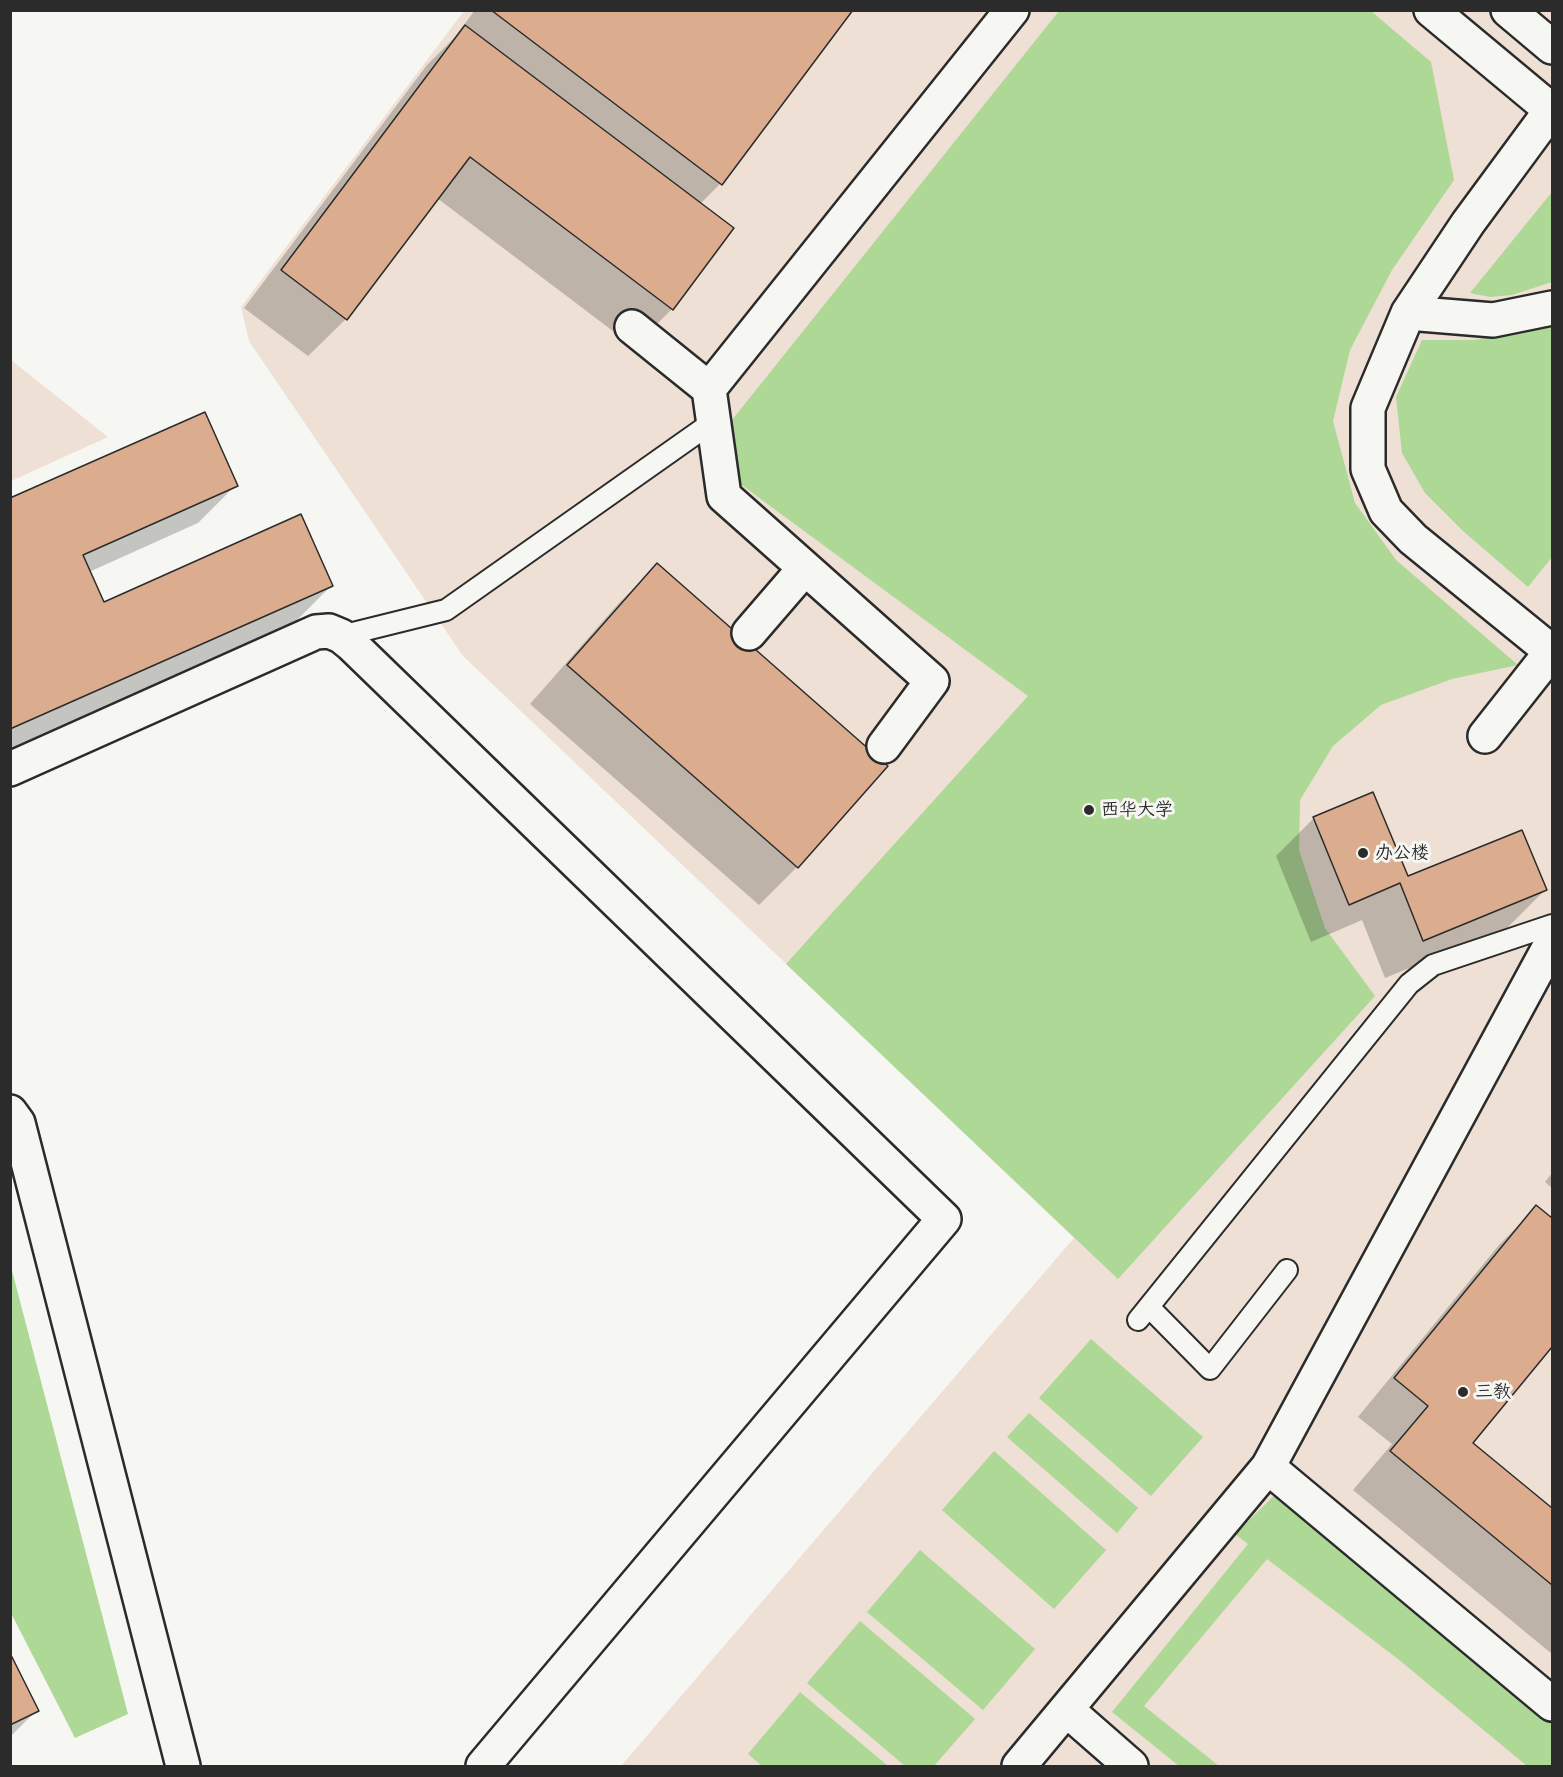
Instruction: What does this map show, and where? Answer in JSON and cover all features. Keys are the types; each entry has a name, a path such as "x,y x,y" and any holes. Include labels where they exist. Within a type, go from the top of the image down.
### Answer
{"street":[{"path":"709,388 1012,10"},
{"path":"1431,10 1552,110 1468,223 1408,313 1368,408 1368,469 1386,511 1413,539 1552,652 1485,736"},
{"path":"1508,10 1552,47"},
{"path":"1408,313 1493,320 1552,308"},
{"path":"632,327 709,388 724,496 932,681 884,746"},
{"path":"749,633 805,568"},
{"path":"10,769 316,632 329,631 341,636 944,1219 483,1767"},
{"path":"1019,1767 1268,1467 1552,942"},
{"path":"10,1112 18,1123 21,1134 183,1767"},
{"path":"1268,1467 1552,1704"},
{"path":"1067,1710 1131,1767"}],"lane":[{"path":"341,636 446,610 714,421"},
{"path":"1287,1270 1210,1369 1143,1313 1409,984 1433,965 1552,925"}],"shaded area":[{"name":"西华大学","path":"464,11 1552,11 1552,1766 621,1766 1074,1238 463,656 249,341 241,307"},
{"path":"11,360 108,437 11,481"}],"green space":[{"path":"1059,11 1371,11 1431,62 1454,180 1392,270 1350,350 1333,421 1355,503 1396,560 1518,665 1452,679 1381,705 1333,746 1300,800 1299,850 1325,928 1375,996 1118,1279 786,964 1028,696 739,483 732,420"},
{"path":"1552,192 1552,282 1512,295 1490,297 1470,293"},
{"path":"1552,324 1552,557 1528,587 1463,531 1425,493 1402,453 1396,397 1422,340 1475,340"},
{"path":"10,1263 128,1714 75,1738 11,1613"},
{"path":"1091,1339 1203,1437 1151,1496 1039,1398"},
{"path":"1029,1413 1138,1508 1117,1533 1007,1437"},
{"path":"994,1451 1106,1550 1054,1609 942,1510"},
{"path":"1287,1483 1552,1722 1552,1766 1527,1766 1398,1659 1267,1559 1144,1706 1219,1766 1179,1766 1112,1712 1248,1544 1235,1534"},
{"path":"920,1550 1035,1649 983,1710 867,1612"},
{"path":"860,1621 975,1719 934,1766 905,1766 807,1683"},
{"path":"800,1692 888,1766 762,1766 748,1754"}],"building":[{"path":"491,10 853,10 722,185"},
{"path":"465,25 734,228 673,310 470,157 347,320 281,270"},
{"path":"205,412 238,486 83,555 104,602 301,514 333,586 10,729 10,498"},
{"path":"657,563 888,766 798,868 567,665"},
{"name":"办公楼","path":"1373,792 1408,876 1522,830 1547,890 1423,941 1400,883 1349,905 1313,817"},
{"name":"三教","path":"1536,1205 1552,1218 1552,1347 1473,1443 1552,1508 1552,1585 1390,1451 1428,1406 1394,1378"},
{"path":"10,1653 39,1711 10,1725"}],"place":[{"name":"西华大学","path":"1089,810"},
{"name":"办公楼","path":"1363,853"},
{"name":"三教","path":"1463,1392"}]}
